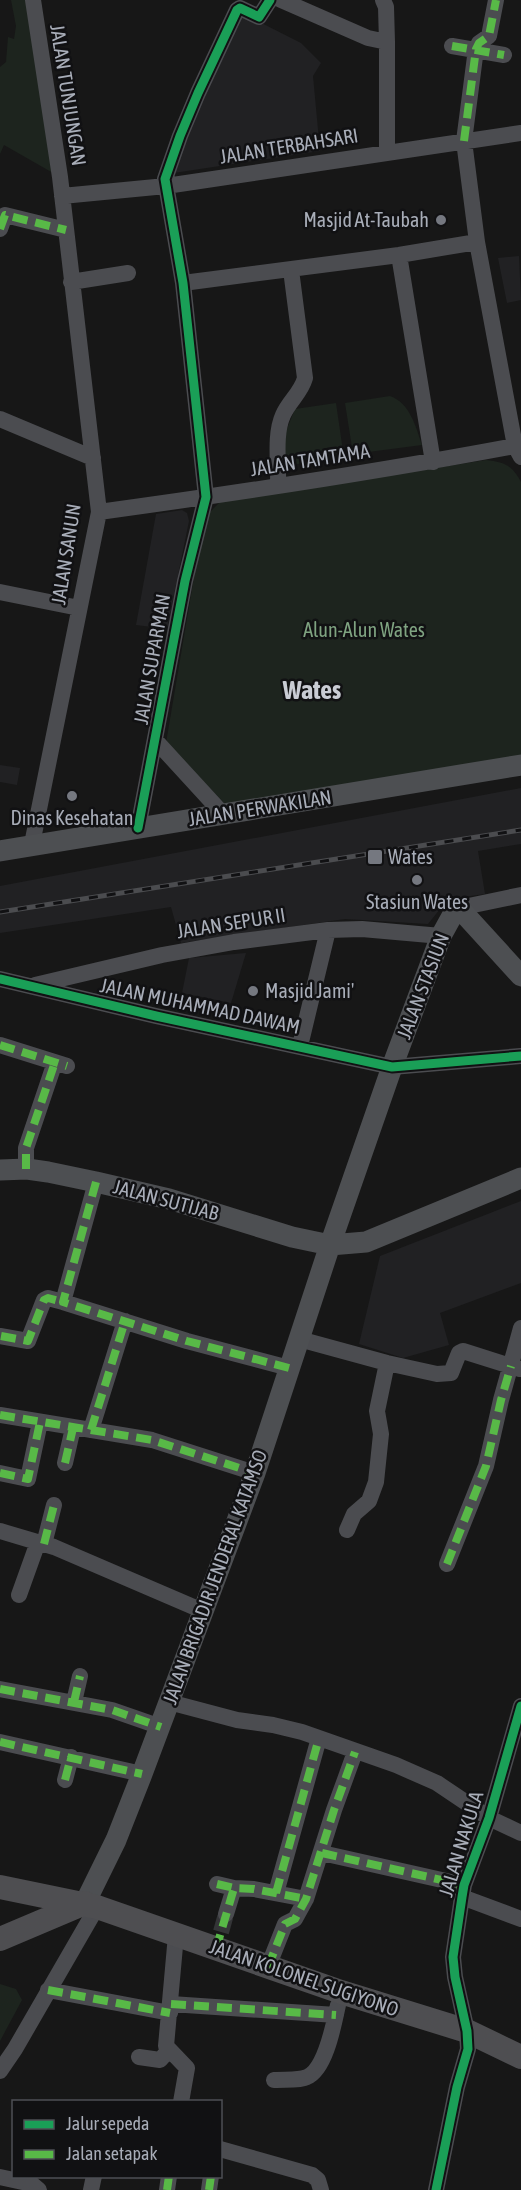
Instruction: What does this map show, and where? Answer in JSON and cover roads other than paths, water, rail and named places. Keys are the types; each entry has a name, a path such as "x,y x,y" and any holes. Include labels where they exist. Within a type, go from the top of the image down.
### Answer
{"highway":[{"name":"JALAN KOLONEL SUGIYONO","path":"0,1887 91,1905 176,1935 218,1940 339,2003 467,2031 521,2057"},
{"path":"0,1939 91,1905"}],"main road":[{"name":"JALAN PERWAKILAN","path":"0,850 521,765"},
{"name":"JALAN STASIUN","path":"330,1245 392,1067 441,936 459,908"},
{"path":"459,908 521,976"},
{"name":"JALAN SUTIJAB","path":"0,1170 26,1169 96,1182 169,1199 292,1237 330,1245 366,1242 521,1178"},
{"name":"JALAN BRIGADIR JENDERAL KATAMSO","path":"91,1905 161,1726 255,1473 330,1245"}],"street":[{"name":"JALAN TUNJUNGAN","path":"33,0 62,196"},
{"path":"206,497 183,283 166,186 166,174 180,136 237,10 240,8 259,17 270,0"},
{"path":"281,0 368,38 387,42"},
{"path":"383,0 386,7 387,42 387,152"},
{"path":"496,0 489,36 477,45 475,51 464,141 477,242 519,450"},
{"path":"452,46 504,55"},
{"name":"JALAN TERBAHSARI","path":"62,196 166,186 521,133"},
{"name":"JALAN SANUN","path":"32,844 99,512 62,196"},
{"path":"2,219 66,230"},
{"path":"183,283 399,255 477,242"},
{"path":"399,255 433,462"},
{"path":"278,486 279,431 282,417 287,407 302,390 305,378 291,270"},
{"path":"71,282 128,273"},
{"path":"0,420 93,458"},
{"name":"JALAN TAMTAMA","path":"99,512 519,450"},
{"name":"JALAN SUPARMAN","path":"138,828 184,581 206,497"},
{"path":"0,592 79,608"},
{"name":"JALAN SUPARMAN","path":"156,741 223,814"},
{"path":"459,908 521,895"},
{"name":"JALAN SEPUR II","path":"31,986 173,953 234,942 328,930 362,929 441,936"},
{"path":"300,1046 328,930"},
{"name":"JALAN MUHAMMAD DAWAM","path":"0,979 156,1016 392,1067 521,1056"},
{"path":"0,1045 61,1064 26,1148 26,1169"},
{"path":"63,1302 96,1182"},
{"path":"0,1336 28,1341 45,1299 48,1298 188,1341 289,1368"},
{"path":"91,1430 125,1321"},
{"path":"447,1564 486,1466 501,1400 516,1368 521,1328"},
{"path":"299,1339 387,1363 444,1374 451,1373 459,1353 463,1351 516,1368"},
{"path":"347,1530 354,1514 369,1501 376,1482 381,1434 377,1411 387,1363"},
{"path":"0,1415 161,1442 255,1473"},
{"path":"0,1473 28,1479 40,1422"},
{"path":"65,1463 73,1428"},
{"path":"19,1595 54,1505"},
{"path":"0,1532 41,1543 203,1611"},
{"path":"74,1702 80,1676"},
{"path":"0,1689 112,1710 161,1726"},
{"path":"169,1702 237,1720 273,1725 319,1738 396,1765 437,1783 489,1818 521,1833"},
{"name":"JALAN NAKULA","path":"436,2190 457,2087 468,2049 467,2031 453,1957 463,1891 489,1818 521,1706"},
{"path":"276,1893 319,1738"},
{"path":"0,1742 142,1774"},
{"path":"268,1967 285,1924 295,1919 306,1899 355,1752"},
{"path":"65,1780 71,1757"},
{"path":"322,1853 463,1891 521,1919"},
{"path":"226,1914 225,1886 306,1899"},
{"path":"0,2071 48,1990 91,1905"},
{"path":"176,1935 166,2046 168,2051 187,2068 181,2100"},
{"path":"48,1990 171,2008 339,2003 326,2049 320,2064 311,2075 304,2078 274,2080"},
{"path":"139,2057 160,2060 168,2051"},
{"path":"222,2150 312,2175 318,2180 321,2190"},
{"path":"0,2176 32,2184 39,2190"}],"tunnel":[{"path":"221,1932 226,1914"}],"railway":[{"path":"0,912 521,830"}],"place":[{"name":"Masjid At-Taubah","path":"441,220"},
{"name":"Dinas Kesehatan","path":"72,796"},
{"name":"Wates","path":"375,857"},
{"name":"Stasiun Wates","path":"417,880"},
{"name":"Masjid Jami'","path":"253,991"}],"district":[{"name":"Wates","path":"312,690"}],"park label":[{"name":"Alun-Alun Wates","path":"364,630"}]}
